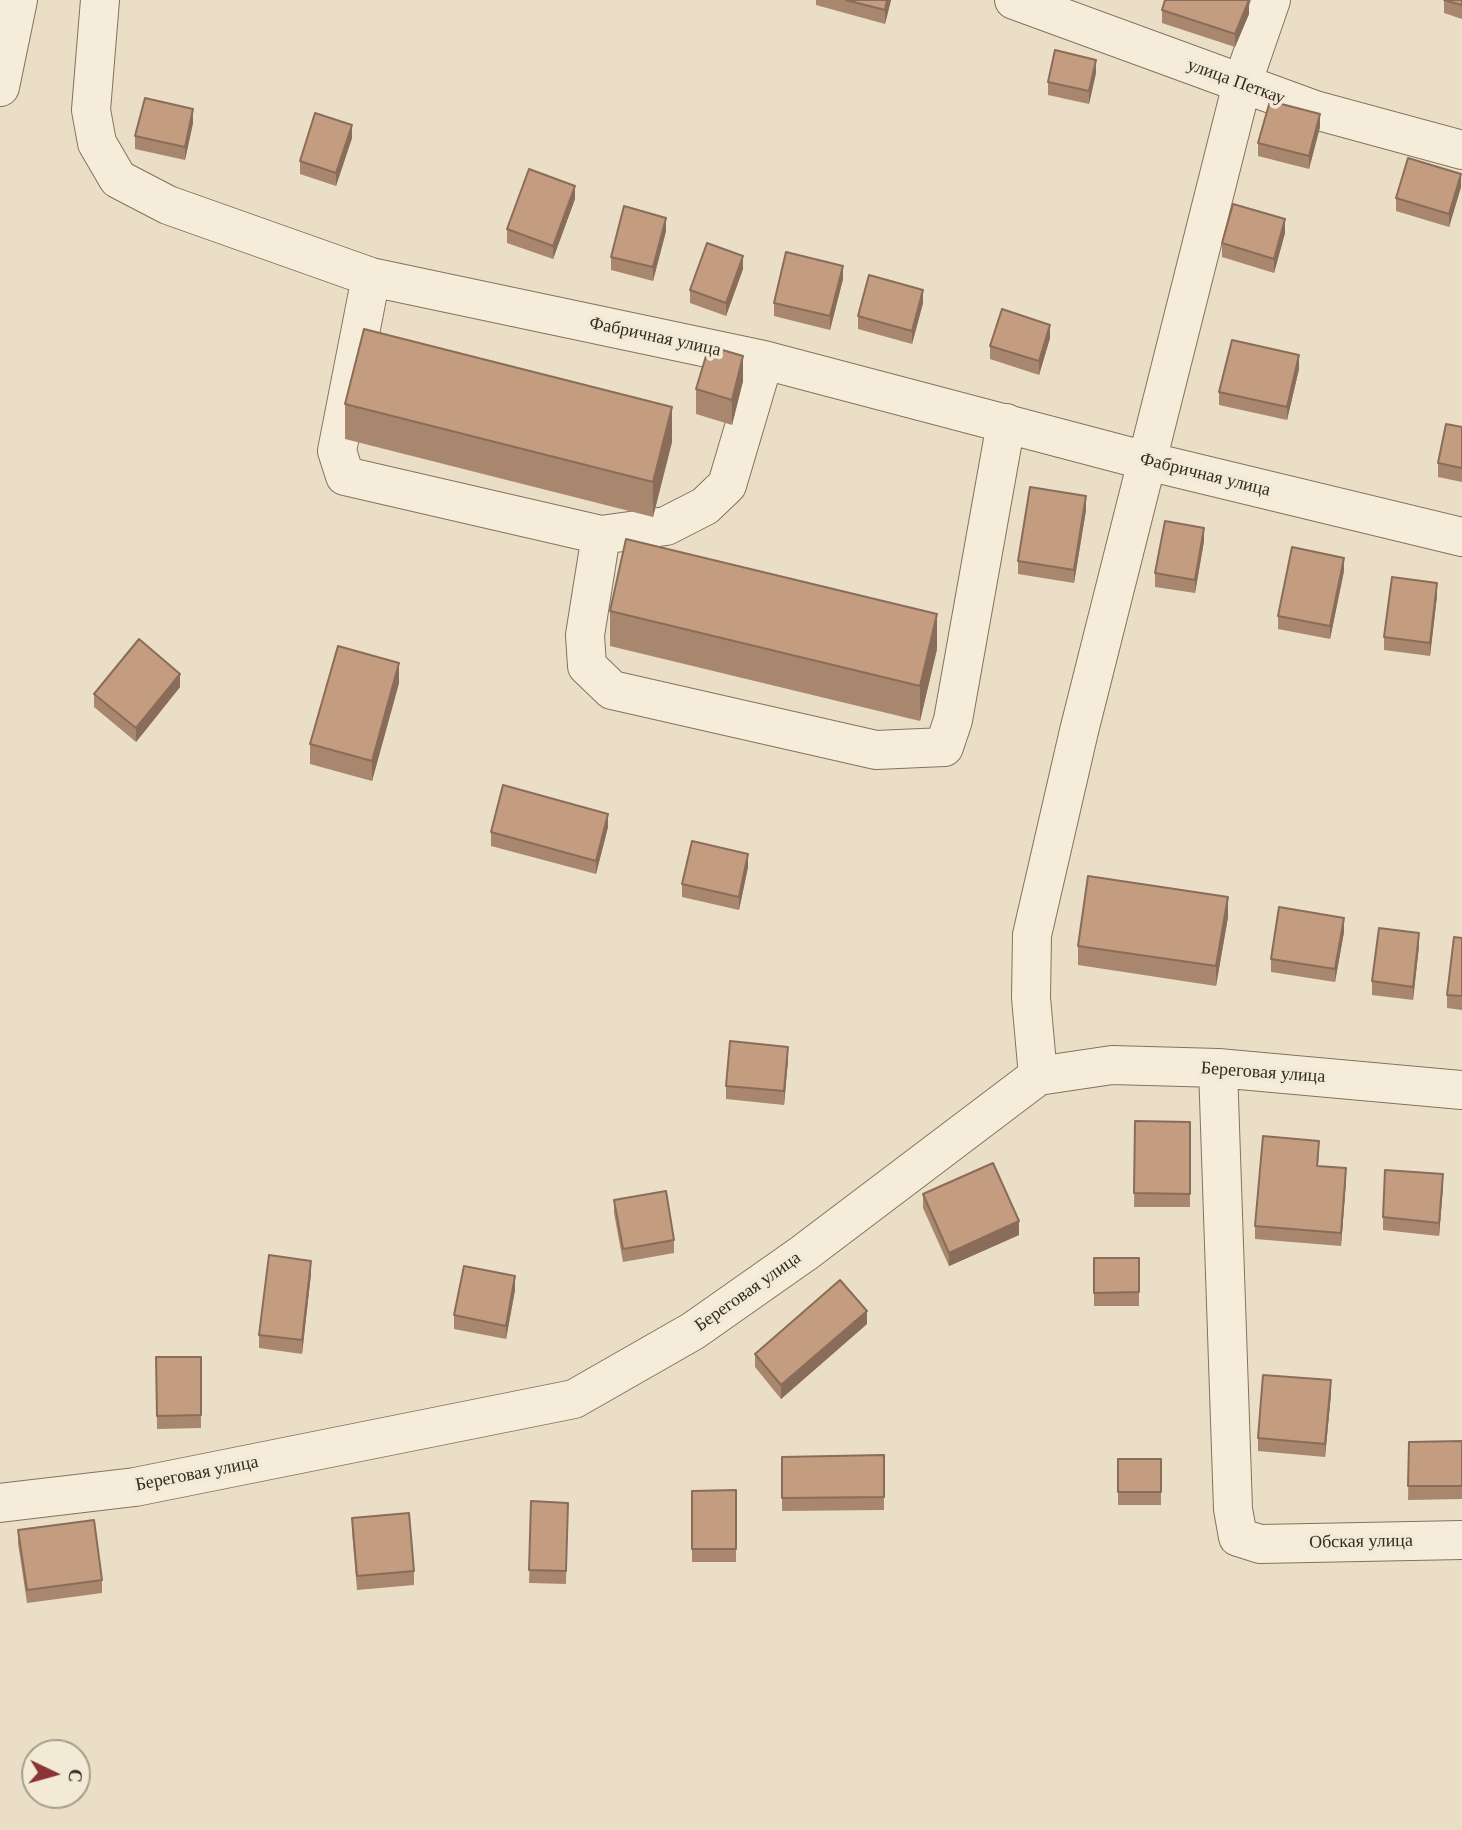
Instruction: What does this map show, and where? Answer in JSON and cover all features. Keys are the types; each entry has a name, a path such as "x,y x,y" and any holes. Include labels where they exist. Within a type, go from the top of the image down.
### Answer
{"street":[{"path":"0,87 18,0"},
{"name":"Фабричная улица","path":"100,0 91,110 97,143 118,179 168,205 371,277 764,360 1147,461 1462,537"},
{"name":"улица Петкау","path":"1014,0 1315,110 1462,150"},
{"path":"1038,1076 1031,998 1032,935 1079,731 1241,84 1271,0"},
{"path":"371,277 337,451 345,476 601,535 666,526 705,506 727,485 764,360"},
{"path":"601,535 585,635 586,656 587,666 612,690 876,750 944,747 953,720 1006,423"},
{"name":"Береговая улица","path":"0,1503 135,1487 574,1399 693,1331 804,1253 1038,1076 1112,1065 1218,1069 1462,1090"},
{"name":"Обская улица","path":"1218,1069 1233,1509 1238,1537 1260,1544 1462,1540"}],"building":[{"path":"846,0 887,0 885,10"},
{"path":"1165,0 1249,0 1235,34 1162,10"},
{"path":"1444,0 1462,0 1462,5"},
{"path":"1055,50 1096,60 1089,91 1048,82"},
{"path":"145,98 193,109 185,147 135,136"},
{"path":"1270,101 1320,114 1309,156 1258,143"},
{"path":"315,113 352,125 336,173 300,161"},
{"path":"1408,158 1461,174 1449,214 1396,198"},
{"path":"529,169 575,186 553,246 507,229"},
{"path":"1233,204 1285,219 1274,259 1222,243"},
{"path":"624,206 666,218 653,267 611,257"},
{"path":"707,243 743,256 726,303 690,290"},
{"path":"786,252 843,266 830,316 774,303"},
{"path":"869,275 923,290 912,331 858,316"},
{"path":"1002,309 1050,325 1039,361 990,346"},
{"path":"364,329 672,407 653,482 345,404"},
{"path":"1232,340 1299,355 1287,407 1219,392"},
{"path":"709,346 743,356 732,400 696,389"},
{"path":"1446,424 1462,427 1462,468 1438,463"},
{"path":"1030,487 1086,496 1074,570 1018,561"},
{"path":"1165,521 1204,528 1195,580 1155,573"},
{"path":"626,539 937,614 920,686 610,611"},
{"path":"1292,547 1344,558 1330,626 1278,616"},
{"path":"1392,577 1437,583 1430,643 1384,637"},
{"path":"139,639 180,674 136,728 94,694"},
{"path":"338,646 399,663 372,761 310,744"},
{"path":"503,785 608,814 596,861 491,832"},
{"path":"692,841 748,854 739,897 682,884"},
{"path":"1088,876 1228,897 1216,966 1078,946"},
{"path":"1279,907 1344,918 1335,969 1271,959"},
{"path":"1379,928 1419,933 1413,987 1372,981"},
{"path":"1454,937 1462,938 1462,996 1447,995"},
{"path":"730,1041 788,1047 784,1091 726,1086"},
{"path":"1135,1121 1190,1122 1190,1194 1134,1193"},
{"path":"1263,1136 1319,1141 1317,1166 1346,1168 1341,1233 1255,1226"},
{"path":"993,1163 1019,1221 949,1253 923,1194"},
{"path":"1385,1170 1443,1174 1439,1223 1383,1217"},
{"path":"666,1191 674,1240 623,1249 614,1200"},
{"path":"269,1255 311,1261 302,1340 259,1335"},
{"path":"1094,1258 1139,1258 1139,1292 1094,1293"},
{"path":"464,1266 515,1276 506,1326 454,1315"},
{"path":"840,1280 867,1311 781,1385 755,1354"},
{"path":"156,1357 201,1357 201,1415 157,1416"},
{"path":"1263,1375 1331,1380 1325,1444 1258,1438"},
{"path":"1462,1441 1462,1486 1408,1486 1409,1442"},
{"path":"884,1455 884,1497 782,1498 782,1457"},
{"path":"1118,1459 1161,1459 1161,1492 1118,1492"},
{"path":"736,1490 736,1549 692,1549 692,1491"},
{"path":"531,1501 568,1503 566,1571 529,1570"},
{"path":"409,1513 414,1571 357,1576 352,1518"},
{"path":"94,1520 102,1580 27,1590 18,1530"}]}
